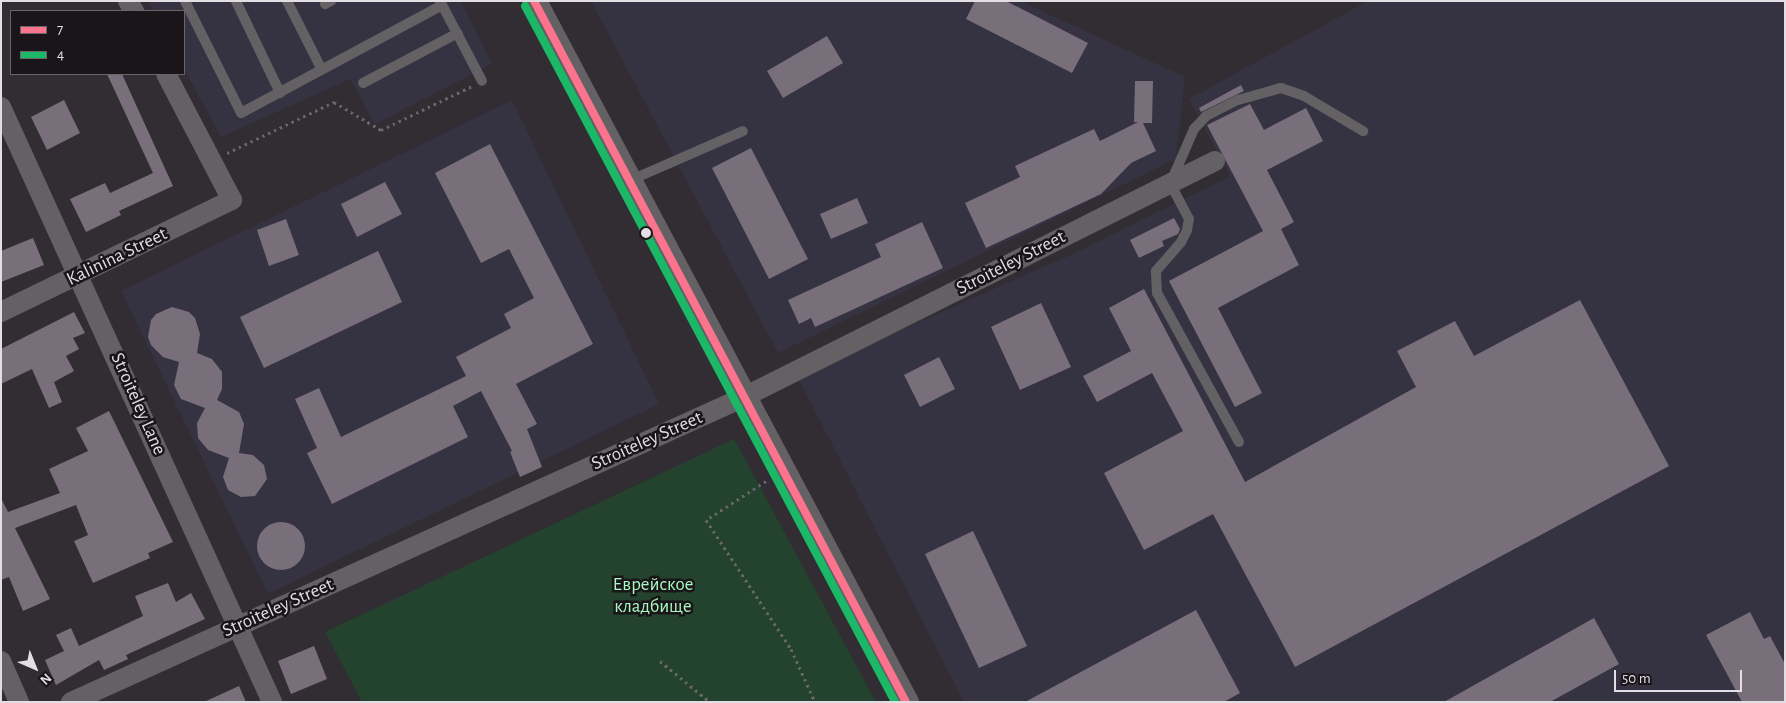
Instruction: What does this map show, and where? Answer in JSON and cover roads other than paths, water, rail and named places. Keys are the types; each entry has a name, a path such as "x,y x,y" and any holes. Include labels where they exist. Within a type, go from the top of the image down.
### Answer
{"street":[{"path":"534,1 631,180 742,398 906,702"},
{"name":"Kalinina Street","path":"1,312 232,200 167,75"},
{"name":"Stroiteley Lane","path":"1,106 80,275 272,702"},
{"name":"Stroiteley Street","path":"71,702 742,398 1214,161"},
{"path":"1,661 19,702"}],"lane":[{"path":"185,1 241,113 441,3 482,82"},
{"path":"236,1 280,93"},
{"path":"287,1 322,70"},
{"path":"362,83 458,33"},
{"path":"1239,442 1157,293 1156,271 1181,242 1188,230 1189,219 1170,184 1194,129 1206,116 1238,100 1281,88 1304,96 1363,131"},
{"path":"631,180 743,131"}],"park label":[{"name":"Еврейское кладбище","path":"653,596"}]}
